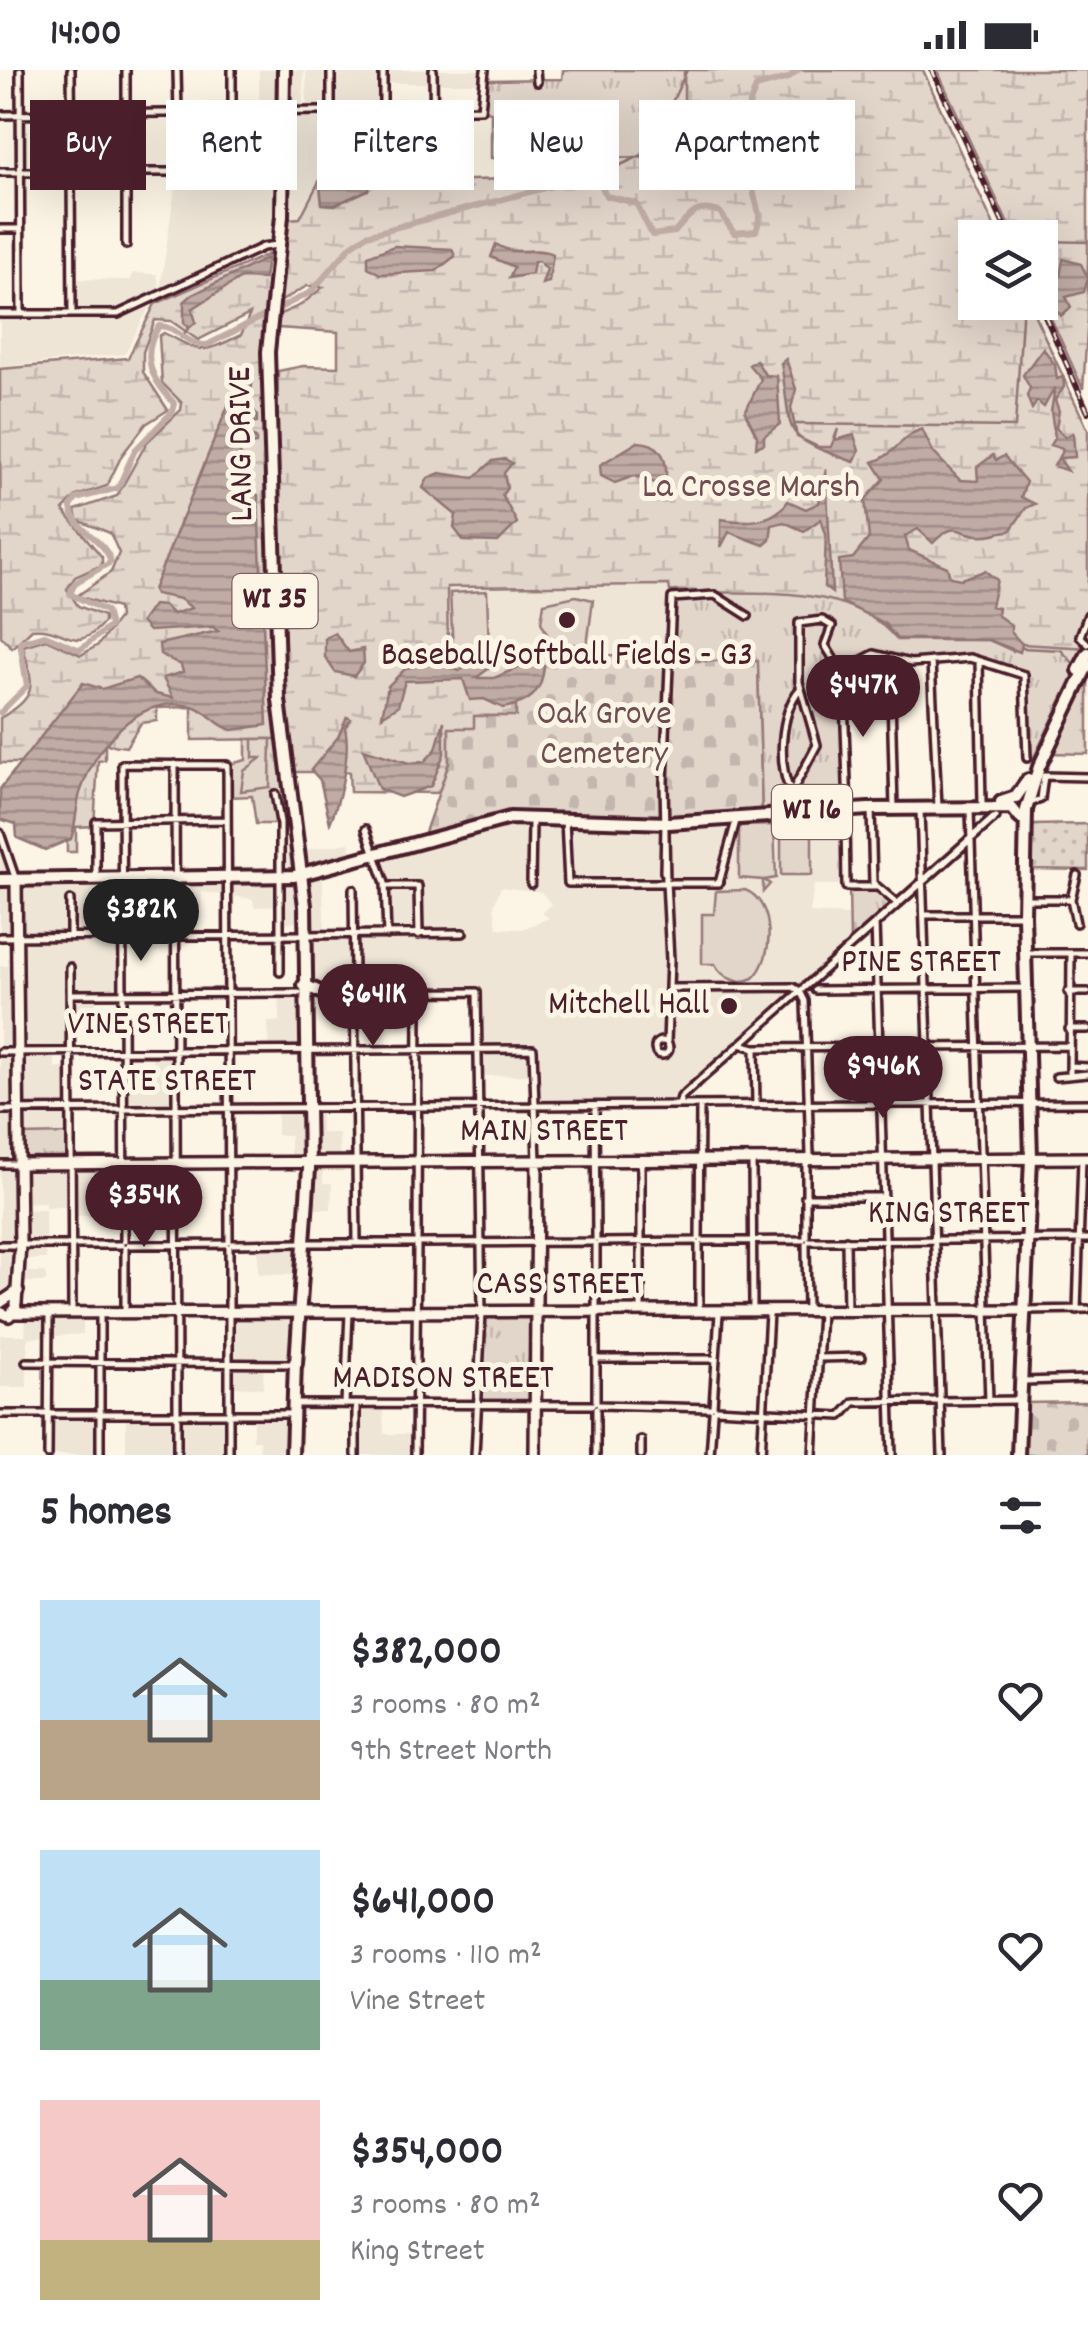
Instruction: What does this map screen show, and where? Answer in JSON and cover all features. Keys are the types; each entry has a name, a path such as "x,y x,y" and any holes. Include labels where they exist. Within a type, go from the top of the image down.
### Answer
{"main road":[{"name":"LANG DRIVE","path":"284,70 284,100"},
{"name":"LANG DRIVE","path":"282,190 280,245 270,325 277,666 302,876"},
{"path":"997,804 1018,795 1028,780 1088,653"},
{"path":"1018,1455 1031,1158 1024,803 1088,664"},
{"path":"1024,884 1020,818 1028,780"},
{"path":"965,806 1024,803"},
{"path":"997,804 1016,810 1020,818"},
{"name":"WI 16","path":"16,880 302,876 506,818 665,823 965,806"},
{"name":"WI 35","path":"291,1455 306,1162 302,876"},
{"path":"0,880 16,880"},
{"path":"303,990 323,993"}],"street":[{"path":"20,70 21,314"},
{"path":"71,70 72,100"},
{"path":"126,70 126,100"},
{"path":"178,70 178,100"},
{"path":"232,70 232,100"},
{"path":"331,70 331,100"},
{"path":"382,70 382,100"},
{"path":"433,70 434,100"},
{"path":"474,108 484,108 485,70"},
{"path":"536,70 537,82"},
{"path":"0,115 30,115"},
{"path":"0,172 30,172"},
{"path":"72,190 72,314"},
{"path":"126,190 126,244"},
{"path":"0,229 20,229"},
{"path":"0,314 118,314 263,247 280,245"},
{"path":"667,1043 670,988 665,823 674,594 714,595 748,616"},
{"path":"1088,615 1080,636 1088,644"},
{"path":"793,795 817,745 801,688 799,622 822,620 832,626 825,646 836,670 843,672 874,654 890,659 978,660 1024,674 1027,758"},
{"path":"890,659 894,808"},
{"path":"978,660 997,804"},
{"path":"931,661 938,807"},
{"path":"843,672 846,888 875,886 898,905"},
{"path":"794,814 793,795 786,780 784,744 792,701 801,688"},
{"path":"126,1311 122,764 226,764 229,1455"},
{"path":"175,764 177,1455"},
{"path":"1024,803 1041,798 1044,776 1088,777"},
{"path":"274,794 280,822 280,972"},
{"path":"965,806 972,839 989,1401"},
{"path":"920,808 942,1455"},
{"path":"871,809 875,886"},
{"path":"677,1105 681,1097 996,817 972,839"},
{"path":"531,884 532,818"},
{"path":"566,819 568,883 666,883 720,882 736,818"},
{"path":"96,880 96,822 227,820"},
{"path":"366,829 386,886 387,935"},
{"path":"0,833 16,880 18,937 19,1289 5,1311"},
{"path":"1076,923 1071,899 1077,875"},
{"path":"386,886 418,886 419,934"},
{"path":"353,889 357,1243"},
{"path":"70,897 72,1310"},
{"path":"1024,899 1071,899"},
{"path":"924,915 1024,914"},
{"path":"875,925 892,1455"},
{"path":"0,937 352,937 462,933"},
{"path":"1026,953 1088,953"},
{"path":"1070,1075 1071,953"},
{"name":"PINE STREET","path":"670,988 793,987 800,992"},
{"name":"PINE STREET","path":"814,990 1027,988"},
{"path":"71,994 303,990"},
{"path":"415,1455 418,992"},
{"path":"323,993 477,992 482,1313 474,1455"},
{"path":"800,992 804,998 808,1104 806,1312"},
{"path":"1068,992 1088,992"},
{"path":"1068,1029 1088,1029"},
{"path":"740,1044 755,1048 1069,1046"},
{"path":"755,1048 756,1104"},
{"name":"VINE STREET","path":"0,1052 535,1050 536,1106"},
{"path":"1070,1066 1088,1071"},
{"path":"1056,1076 1088,1071"},
{"name":"STATE STREET","path":"0,1110 1088,1102"},
{"path":"699,1314 700,1105"},
{"path":"535,1455 536,1106"},
{"path":"595,1106 596,1455"},
{"path":"1077,1310 1084,1239 1085,1158"},
{"name":"MAIN STREET","path":"229,1163 1085,1158"},
{"path":"641,1160 641,1314"},
{"path":"752,1160 753,1313"},
{"path":"0,1164 229,1163"},
{"path":"805,1197 883,1197"},
{"name":"KING STREET","path":"0,1245 1084,1239"},
{"path":"846,1240 848,1312"},
{"path":"48,1455 49,1310"},
{"name":"CASS STREET","path":"5,1311 699,1314 1088,1310"},
{"path":"100,1311 100,1455"},
{"path":"345,1404 349,1312"},
{"path":"813,1455 821,1312"},
{"path":"710,1455 719,1313"},
{"path":"762,1455 769,1313"},
{"path":"819,1358 862,1357"},
{"path":"596,1360 716,1359"},
{"path":"26,1362 296,1364"},
{"path":"1021,1381 1088,1379"},
{"name":"MADISON STREET","path":"0,1414 230,1414 345,1404 478,1404 842,1416 854,1402 1020,1400"},
{"path":"356,1404 356,1455"},
{"path":"641,1440 641,1455"}],"shaded area":[{"path":"259,70 279,70 279,100 259,100"},
{"path":"290,70 304,70 302,112 307,112 306,70 482,70 482,83 380,83 379,100 317,100 317,186 300,219 289,219 289,190 297,190 297,100 290,100"},
{"path":"175,190 278,190 273,238 154,298 125,354 0,367 0,314 71,314 72,279 131,280 132,273 157,274 160,291"},
{"path":"320,190 368,190 335,205 322,204"},
{"path":"496,244 511,250 553,254 549,282 542,284 547,269 539,261 534,262 532,274 509,278 514,267 491,257"},
{"path":"394,246 452,249 455,256 436,271 380,274 368,267 368,256"},
{"path":"267,258 264,279 241,278 192,309 196,322 189,328 184,323 184,302 192,295"},
{"path":"1063,259 1081,264 1088,278 1084,292 1066,297 1071,307 1061,316 1058,312"},
{"path":"1043,348 1055,365 1057,379 1063,377 1064,387 1055,400 1059,411 1056,428 1065,437 1073,433 1075,457 1059,458 1068,471 1054,466 1063,449 1050,445 1055,437 1051,412 1055,387 1044,407 1037,401 1032,409 1027,396 1030,388 1023,375"},
{"path":"786,359 796,389 791,408 796,434 781,363"},
{"path":"756,360 765,375 777,376 780,424 764,436 764,444 756,447 757,436 745,412 761,379 749,365"},
{"path":"243,369 253,374 250,406 257,415 257,422 237,425 240,432 256,438 256,444 241,447 240,454 251,470 241,488 258,495 267,725 232,730 192,706 172,704 153,708 121,727 96,758 80,793 71,839 45,850 17,838 16,824 0,819 0,789 83,683 102,689 137,678 156,694 173,698 163,678 183,672 181,665 160,654 159,644 218,631 213,627 149,631 141,622 153,605 164,606 173,614 192,608 180,599 155,594 153,590"},
{"path":"838,429 835,440 854,435 859,451 854,462 812,445 802,440 818,447 831,447"},
{"path":"922,429 933,452 960,480 978,481 977,467 993,455 996,460 1004,456 1026,482 1021,497 1035,504 1026,508 1010,531 977,535 954,529 933,543 918,529 905,536 909,550 947,567 950,577 961,579 985,571 997,580 991,606 998,608 997,615 1011,625 1011,632 1022,644 1020,652 989,640 897,639 885,624 842,602 839,560 853,558 869,538 865,500 884,479 873,462"},
{"path":"638,442 660,452 666,476 656,483 634,476 615,483 601,476 600,465"},
{"path":"505,459 512,463 504,473 507,488 502,495 517,523 498,542 464,541 454,528 456,515 423,488 428,478 440,473 474,478 493,461"},
{"path":"826,469 832,593 824,587 826,534 821,519 804,531 784,522 772,525 770,540 764,545 729,532 721,547 721,519 767,518 788,501 806,509 819,503"},
{"path":"670,585 667,660 602,652 448,652 447,587"},
{"path":"335,633 349,652 363,649 364,663 354,676 335,672 325,657 325,638"},
{"path":"487,656 499,661 476,678 494,678 536,660 544,666 537,690 527,700 503,708 484,699 470,700 463,679 405,681 398,706 382,716 388,686 406,668 435,662 459,671"},
{"path":"347,717 351,719 345,728 344,776 330,823 320,780 311,770 338,737"},
{"path":"444,721 444,754 431,786 400,797 379,789 363,749 409,763 424,762 436,749"},
{"path":"842,815 845,885 814,885 810,913 850,915 850,942 674,1103 539,1103 538,1068 532,1075 480,1076 479,989 356,987 355,938 388,937 387,882 379,859 504,821","holes":["501,887 541,892 551,904 542,913 549,918 522,929 497,928 494,905"]},
{"path":"294,824 299,851 349,843 354,862 322,871 325,934 352,935 354,992 333,993 333,977 324,976 328,1006 304,1005 301,922 280,923 279,906 254,907 253,899 202,892 201,908 175,908 175,866 189,866 190,875 227,879 228,867 239,867 240,878 279,877 283,825"},
{"path":"0,833 16,880 120,884 120,991 96,992 96,1015 68,1015 67,1049 0,1049 0,966 20,966 12,896 12,934 0,934"},
{"path":"279,993 299,993 301,1050 269,1050 268,1022 280,1021"},
{"path":"0,1052 55,1052 55,1068 71,1068 72,1163 124,1163 124,1205 98,1206 98,1216 72,1216 71,1207 45,1207 45,1202 20,1203 20,1210 45,1209 46,1259 20,1259 21,1272 46,1272 46,1282 17,1282 17,1291 0,1291"},
{"path":"152,1054 173,1056 173,1104 127,1105 126,1076 152,1076"},
{"path":"277,1107 321,1107 321,1133 339,1133 340,1162 323,1163 323,1183 332,1183 331,1209 309,1209 311,1158 290,1158 290,1135 277,1135"},
{"path":"258,1246 296,1247 295,1275 258,1274"},
{"path":"83,1311 83,1334 28,1338 27,1387 0,1387 0,1335 25,1335 26,1315"},
{"path":"233,1315 293,1319 292,1359 264,1361 263,1388 232,1387"},
{"path":"359,1406 383,1406 384,1434 411,1434 411,1455 359,1455"},
{"path":"48,1413 100,1414 100,1455 48,1455"},
{"path":"126,1416 227,1417 226,1455 126,1455"},
{"path":"253,1418 287,1418 284,1455 259,1455 260,1440 253,1440"}],"green space":[{"path":"563,70 684,70 684,100 639,100 639,157 619,157 619,100 494,100 491,158 491,112 485,111 487,80 562,79"},
{"name":"La Crosse Marsh","path":"684,70 923,70 991,220 958,220 958,320 1037,320 1088,430 1088,612 1078,635 1087,648 1023,645 1013,651 989,640 897,640 884,625 852,607 670,591 669,585 447,587 448,652 516,652 516,716 475,716 474,728 449,729 449,763 439,793 350,792 349,772 291,772 271,611 279,739 192,740 192,707 157,708 157,721 141,723 126,747 105,744 105,760 98,761 94,826 76,827 76,852 67,852 66,763 0,763 0,718 22,703 30,688 23,646 46,639 81,655 98,645 119,618 118,608 77,596 111,572 119,553 110,533 77,520 75,510 117,496 147,442 181,410 182,403 162,383 159,336 164,333 194,348 208,349 241,335 250,314 198,340 171,321 155,320 143,352 143,372 168,410 146,424 122,455 107,486 76,496 63,510 102,557 102,565 75,577 67,589 78,606 104,616 104,622 85,638 32,629 12,648 1,636 0,369 128,358 155,304 271,253 264,352 266,441 277,441 278,371 303,366 338,367 338,332 278,328 278,315 301,305 323,287 307,286 278,303 289,219 300,218 317,185 317,190 474,190 474,180 494,179 494,190 619,190 619,157 639,157 639,190 855,190 855,100 684,100"},
{"path":"937,70 1088,70 1088,317 1083,389 1052,320 1058,320 1058,220 1006,220"},
{"path":"487,591 489,649 453,650 450,593"},
{"path":"676,591 795,594 824,599 876,620 897,640 989,640 1013,651 1022,644 1087,648 1033,759 1028,745 1024,671 964,655 909,661 877,651 841,667 844,805 762,813 758,661 671,661"},
{"name":"Baseball/Softball Fields - G3","path":"576,596 593,600 587,646 551,642 541,622 544,603"},
{"name":"Oak Grove Cemetery","path":"516,652 758,661 762,813 667,821 506,816 423,838 449,763 449,728 474,728 474,716 516,716"},
{"path":"1088,670 1088,754 1049,753"},
{"path":"246,739 279,739 290,824 256,824 252,796 230,797 230,764 246,760"},
{"path":"253,739 271,739 270,787 241,791 244,771 261,758 253,758"},
{"path":"795,821 797,825 812,825 812,875 781,875 781,825 794,825"},
{"path":"1088,824 1088,870 1027,869 1030,825"},
{"path":"774,825 776,878 764,880 770,884 763,892 763,880 739,878 739,826"},
{"path":"849,888 872,888 892,903 850,942"},
{"path":"745,890 755,896 767,917 768,944 753,978 736,981 722,974 715,964 702,964 702,914 714,914 716,891"},
{"path":"68,1134 69,1160 22,1160 22,1135"},
{"path":"486,1316 533,1316 533,1402 481,1402"},
{"path":"1088,1402 1088,1455 1022,1455 1024,1403"}],"waterway":[{"path":"619,166 642,155 654,141 687,70"},
{"path":"0,713 27,686 20,642 45,635 80,650 110,626 106,611 70,594 75,583 111,562 102,546 77,522 71,507 76,499 118,488 135,450 173,411 175,404 160,386 149,358 159,326 207,345 311,292 351,246 367,235 564,183 584,172 597,176 606,196 636,203 652,235 675,232 694,213 705,209 720,212 734,233 756,231 759,217 753,178 786,145 752,124 749,106 756,87 788,78 798,70"},
{"path":"1058,241 1088,242"},
{"path":"796,424 1015,427 1022,320"},
{"path":"181,338 189,327"},
{"path":"1022,648 1061,650 1074,664"}],"railway":[{"path":"932,70 1002,220"},
{"path":"1047,320 1088,412"}],"place":[{"name":"Baseball/Softball Fields - G3","path":"567,620"},
{"name":"Mitchell Hall","path":"729,1006"}]}
